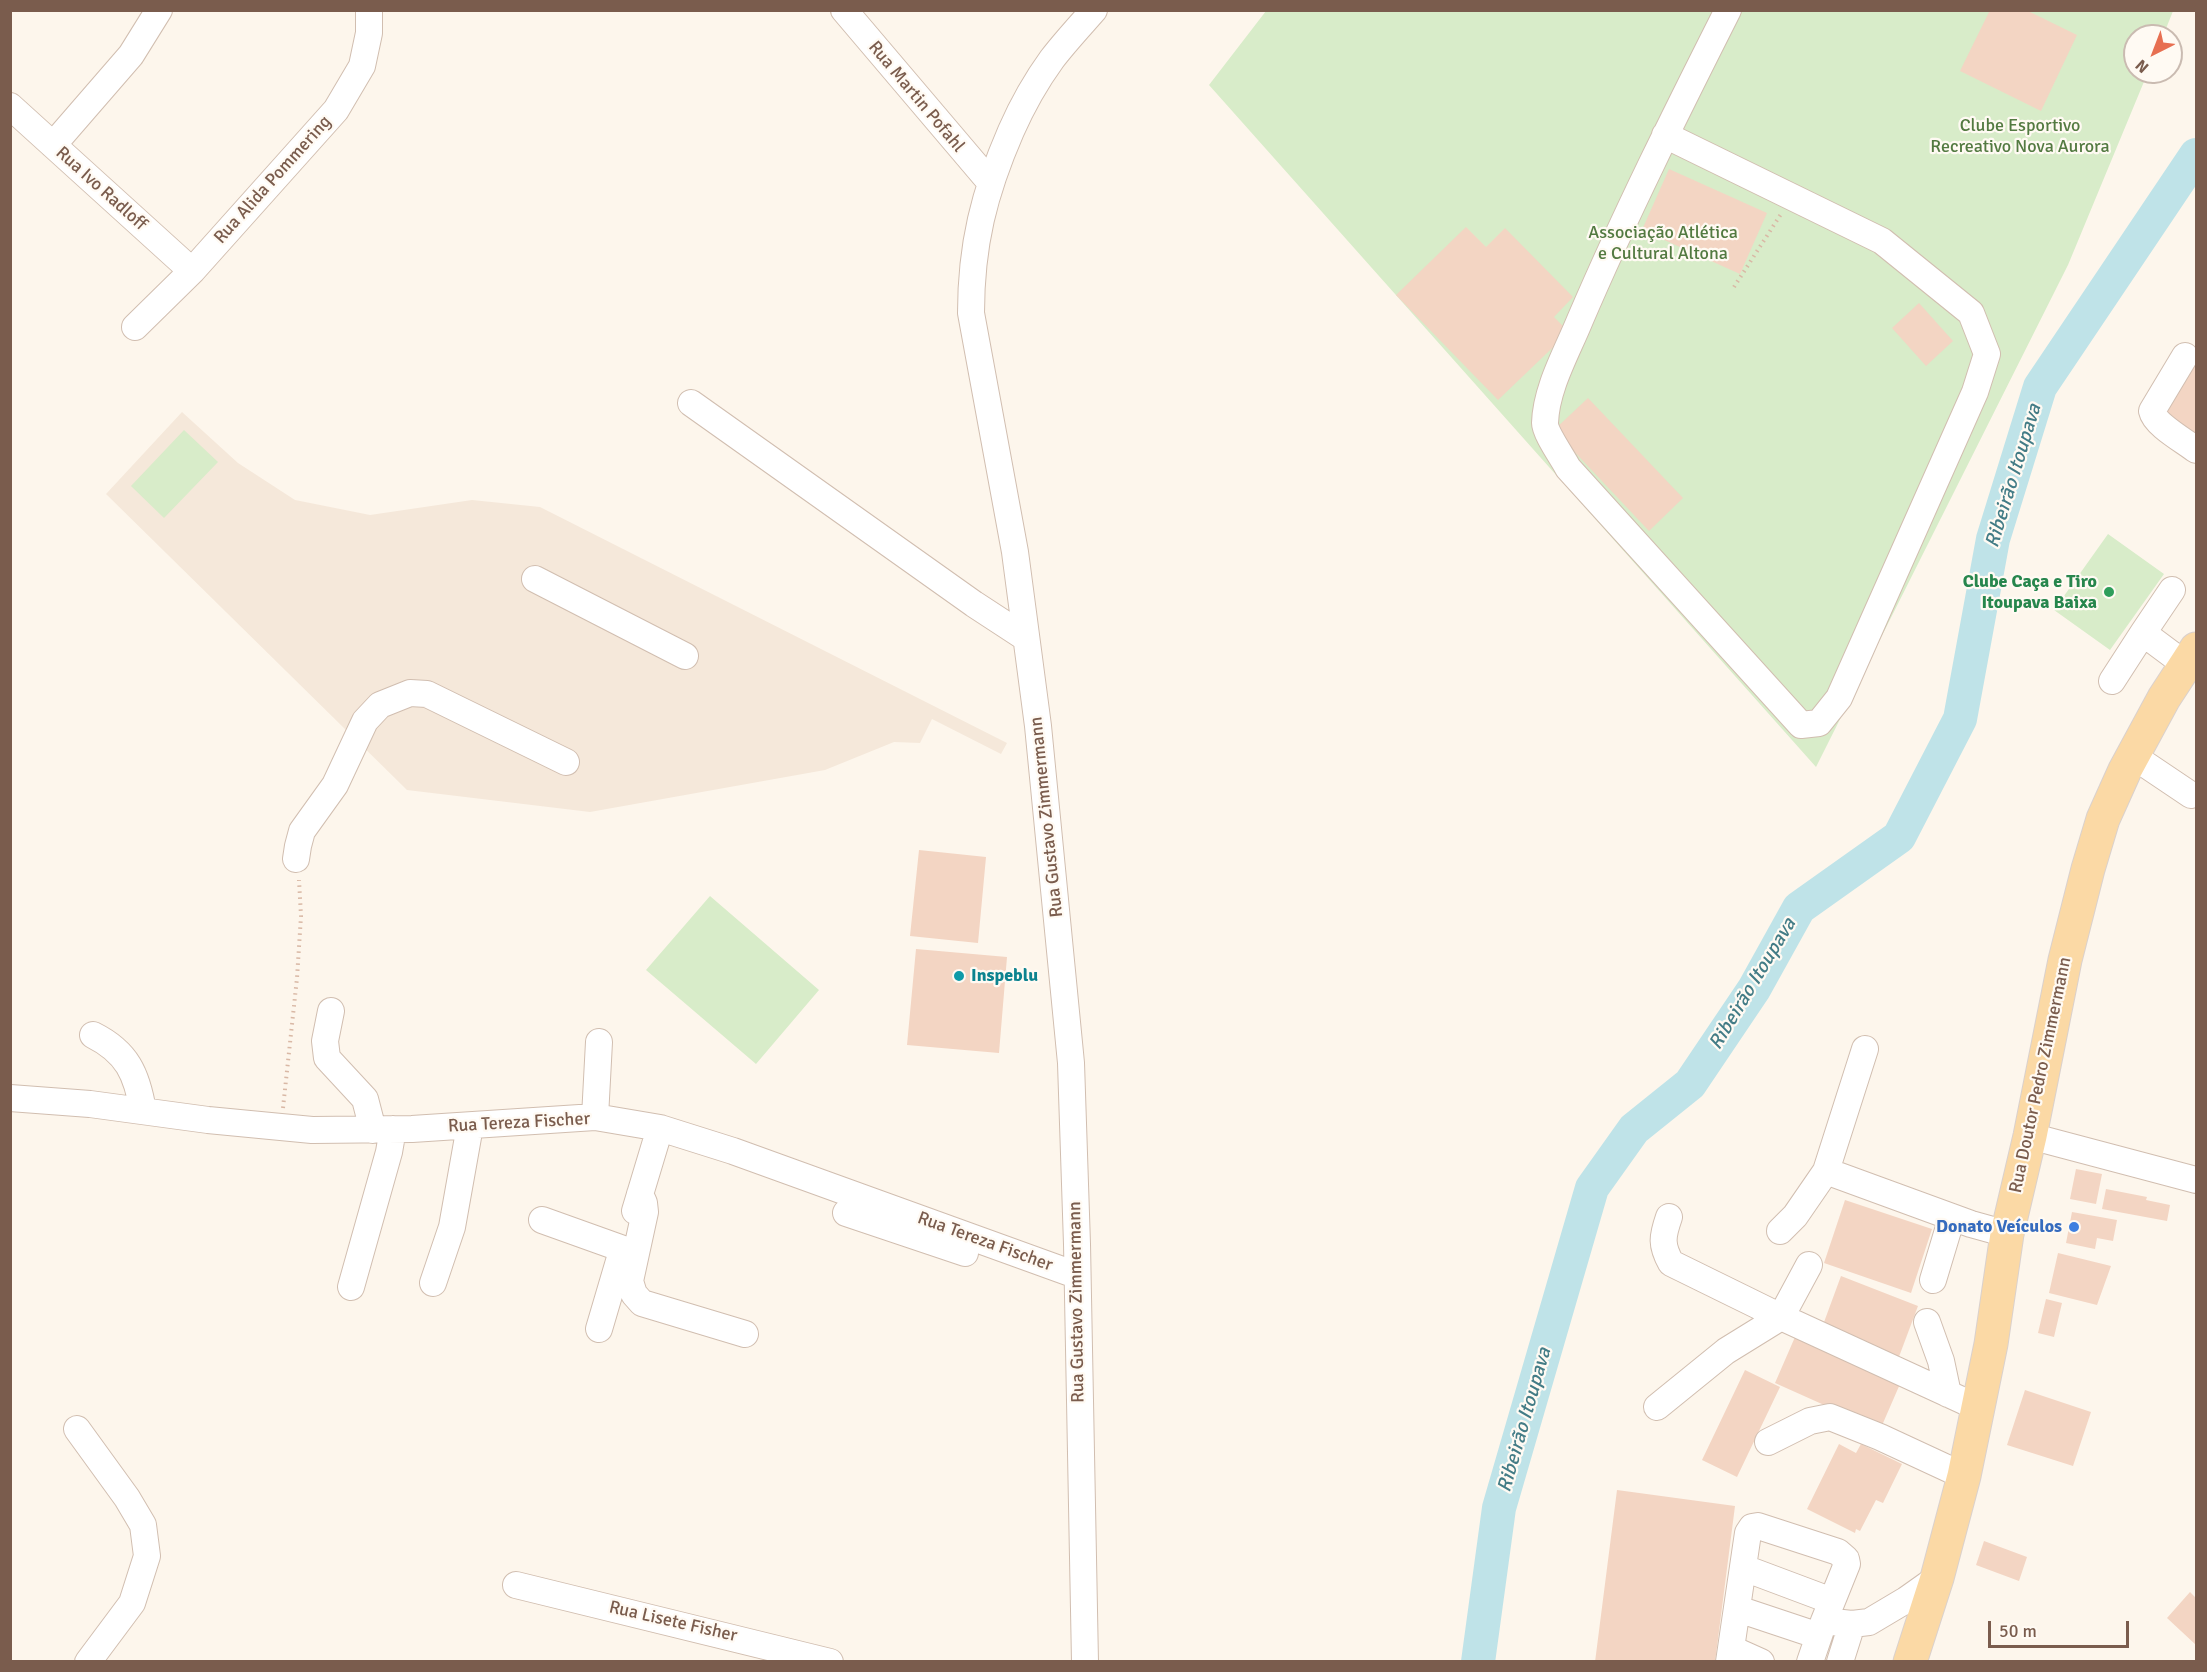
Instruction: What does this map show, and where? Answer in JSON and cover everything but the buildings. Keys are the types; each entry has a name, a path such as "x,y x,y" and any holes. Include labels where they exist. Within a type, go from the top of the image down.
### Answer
{"main road":[{"name":"Rua Doutor Pedro Zimmermann","path":"1912,1660 1964,1476 1991,1344 2007,1234 2030,1136 2065,960 2088,869 2103,819 2133,756 2164,698 2191,657"}],"street":[{"path":"53,145 131,55 159,10"},
{"name":"Rua Alida Pommering","path":"135,327 192,271 336,110 362,66 369,33 369,10"},
{"name":"Rua Martin Pofahl","path":"844,10 990,182"},
{"name":"Rua Gustavo Zimmermann","path":"1085,1662 1071,1063 1044,774 1015,552 971,313 974,253 978,226 990,182 1028,98 1052,59 1094,10"},
{"path":"1665,135 1882,241 1971,313 1987,354 1975,392 1839,698 1819,723 1801,725 1568,468 1545,426 1551,390 1589,299 1665,135 1728,10"},
{"name":"Rua Ivo Radloff","path":"10,106 192,271"},
{"path":"2185,356 2152,411 2159,423 2196,450"},
{"path":"691,403 974,604 1026,638"},
{"path":"535,579 686,656"},
{"path":"2112,681 2172,590"},
{"path":"2143,633 2191,657"},
{"path":"296,859 302,831 335,785 366,721 380,705 410,693 427,694 566,762"},
{"path":"2133,756 2191,795"},
{"path":"331,1011 325,1041 327,1058 365,1100 383,1129 389,1152 351,1287"},
{"path":"93,1035 110,1043 124,1057 140,1090 143,1111"},
{"path":"595,1117 599,1042"},
{"path":"1780,1231 1795,1215 1826,1171 1865,1049"},
{"name":"Rua Tereza Fischer","path":"10,1098 90,1104 312,1130 471,1126 595,1117 660,1128 733,1151 1076,1283"},
{"path":"433,1283 452,1227 471,1126"},
{"path":"599,1329 660,1128"},
{"path":"2030,1136 2196,1180"},
{"path":"1826,1171 1952,1217 2007,1234"},
{"path":"640,1194 645,1212 630,1281 634,1294 642,1303 745,1334"},
{"path":"846,1213 1076,1283"},
{"path":"1669,1217 1664,1233 1664,1250 1671,1263 1781,1317 1979,1408"},
{"path":"1933,1280 1952,1217"},
{"path":"542,1220 623,1250"},
{"path":"1657,1407 1726,1350 1781,1317 1809,1265"},
{"path":"1927,1322 1944,1371 1948,1394"},
{"path":"1768,1442 1810,1421 1830,1417 1880,1437 1964,1476"},
{"path":"77,1429 127,1498 143,1525 147,1556 132,1604 88,1662"},
{"path":"1761,1662 1731,1655 1748,1533 1752,1527 1758,1526 1838,1552 1847,1562 1810,1662"},
{"path":"1744,1569 1825,1619"},
{"path":"1738,1609 1852,1624 1869,1622 1937,1578"},
{"name":"Rua Lisete Fisher","path":"516,1584 830,1662"},
{"path":"1840,1662 1852,1624"}],"path":[{"path":"1734,287 1791,198"},
{"path":"281,1127 297,978 301,916 301,889 296,859"}],"shaded area":[{"path":"182,412 238,463 295,500 370,515 472,500 540,507 1007,743 1001,754 932,719 920,743 894,742 825,770 590,812 407,790 106,494"}],"green space":[{"name":"Associação Atlética e Cultural Altona","path":"1266,11 2173,11 2168,24 2123,24 2123,84 2143,84 2068,265 1816,767 1209,85"},
{"path":"184,430 218,462 164,518 131,486"},
{"name":"Clube Caça e Tiro Itoupava Baixa","path":"2108,534 2164,574 2110,650 2054,610"},
{"path":"710,896 819,990 756,1064 646,970"}],"waterway":[{"name":"Ribeirão Itoupava","path":"1478,1662 1499,1508 1592,1188 1634,1129 1690,1084 1754,989 1799,908 1899,837 1960,719 1993,539 2040,387 2196,155"}],"place":[{"name":"Clube Caça e Tiro Itoupava Baixa","path":"2109,592"},
{"name":"Inspeblu","path":"959,976"},
{"name":"Donato Veículos","path":"2074,1227"}],"park label":[{"name":"Clube Esportivo Recreativo Nova Aurora","path":"2020,136"}]}
